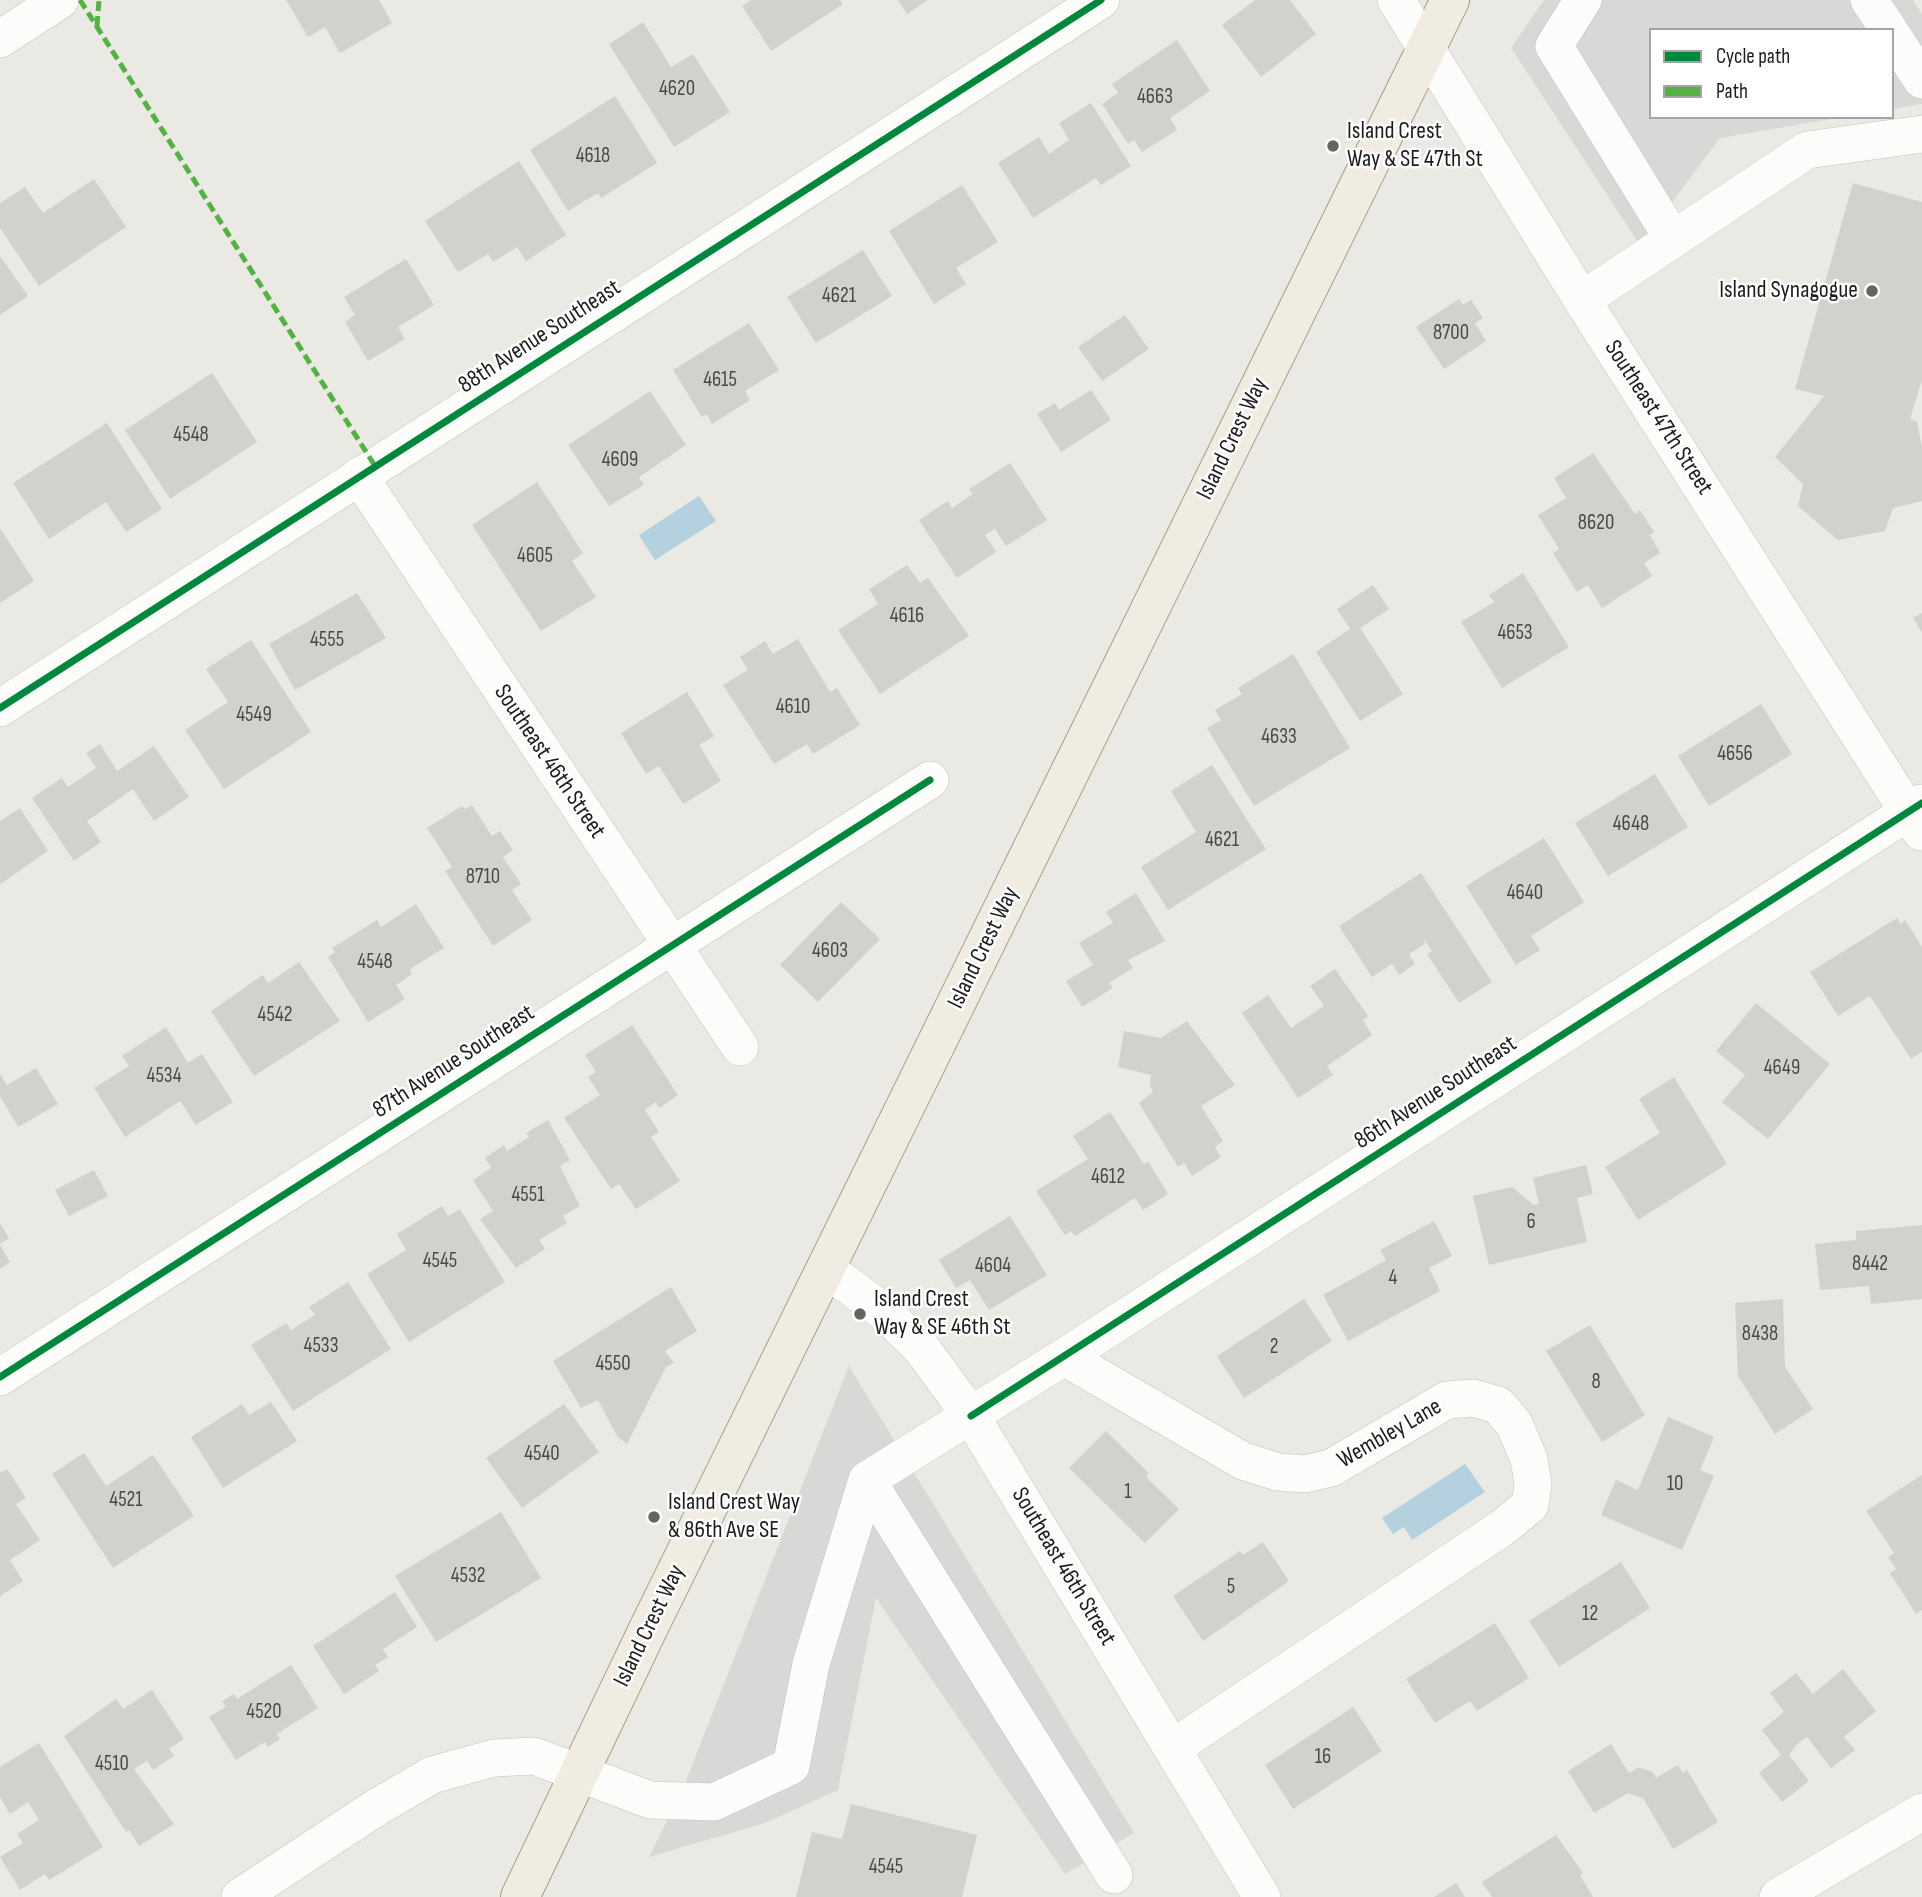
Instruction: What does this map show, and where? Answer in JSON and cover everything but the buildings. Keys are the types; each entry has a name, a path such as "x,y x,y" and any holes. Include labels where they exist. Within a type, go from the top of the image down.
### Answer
{"main road":[{"name":"Island Crest Way","path":"520,1897 1450,0"}],"street":[{"path":"0,39 60,0"},
{"name":"88th Avenue Southeast","path":"0,708 1101,0"},
{"name":"Southeast 47th Street","path":"1396,0 1428,47 1583,300 1917,816"},
{"path":"1583,0 1553,47 1673,239"},
{"path":"1869,0 1888,28"},
{"path":"1894,38 1922,80"},
{"path":"1583,300 1808,150 1922,134"},
{"name":"Southeast 46th Street","path":"359,476 670,946 740,1047"},
{"name":"87th Avenue Southeast","path":"0,1377 930,780"},
{"name":"86th Avenue Southeast","path":"867,1480 1917,816"},
{"name":"Southeast 46th Street","path":"826,1269 883,1311 922,1349 971,1416 1174,1747 1262,1897"},
{"name":"Wembley Lane","path":"1064,1357 1243,1461 1278,1472 1306,1474 1331,1468 1447,1400 1473,1398 1498,1405 1514,1424 1529,1459 1533,1484 1530,1505 1502,1528 1174,1747"},
{"path":"240,1897 374,1809 432,1776 494,1758 534,1756 650,1800 714,1802 791,1766 811,1664 867,1480"},
{"path":"867,1480 1114,1875"},
{"path":"1779,1897 1922,1812"}],"shaded area":[{"path":"1544,0 1913,0 1922,14 1922,104 1894,109 1894,28 1649,28 1649,119 1830,119 1720,138 1640,245 1511,48"},
{"path":"849,1366 1134,1833 1065,1874 876,1598 838,1790 765,1823 649,1857 683,1788"}],"water":[{"path":"699,496 716,521 655,560 639,535"},
{"path":"1465,1464 1485,1492 1412,1540 1404,1527 1393,1534 1382,1518"}],"marked path":[{"path":"80,0 375,466"},
{"path":"97,26 99,0"}],"cycle path":[{"path":"0,708 1101,0"},
{"path":"0,1377 930,780"},
{"path":"971,1416 1922,803"}],"place":[{"name":"Island Crest Way & SE 47th St","path":"1333,146"},
{"name":"Island Synagogue","path":"1872,291"},
{"name":"Island Crest Way & SE 46th St","path":"860,1314"},
{"name":"Island Crest Way & 86th Ave SE","path":"654,1517"}]}
